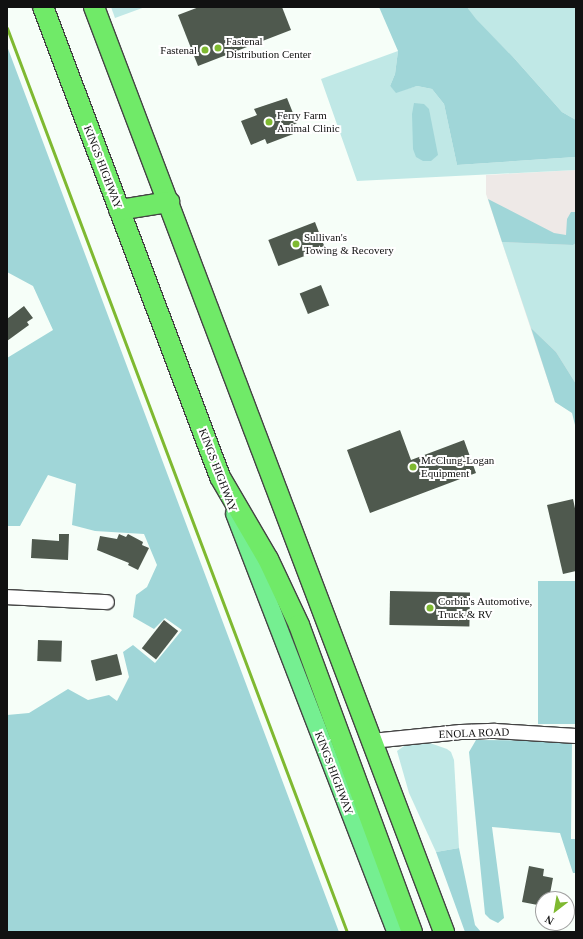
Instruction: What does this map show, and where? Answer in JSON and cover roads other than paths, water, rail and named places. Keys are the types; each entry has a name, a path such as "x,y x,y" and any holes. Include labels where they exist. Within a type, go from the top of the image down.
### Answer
{"highway":[{"name":"KINGS HIGHWAY","path":"43,7 220,477"},
{"path":"94,7 443,930"},
{"path":"119,210 169,202"},
{"path":"220,477 268,559 299,625 412,932"}],"main road":[{"name":"KINGS HIGHWAY","path":"220,477 396,932"}],"street":[{"path":"7,597 107,602"},
{"name":"ENOLA ROAD","path":"372,741 461,732 495,731 576,736"}],"railway":[{"path":"7,28 347,932"}],"place":[{"name":"Fastenal Distribution Center","path":"218,48"},
{"name":"Fastenal","path":"205,50"},
{"name":"Ferry Farm Animal Clinic","path":"269,122"},
{"name":"Sullivan's Towing & Recovery","path":"296,244"},
{"name":"McClung-Logan Equipment","path":"413,467"},
{"name":"Corbin's Automotive, Truck & RV","path":"430,608"}]}
